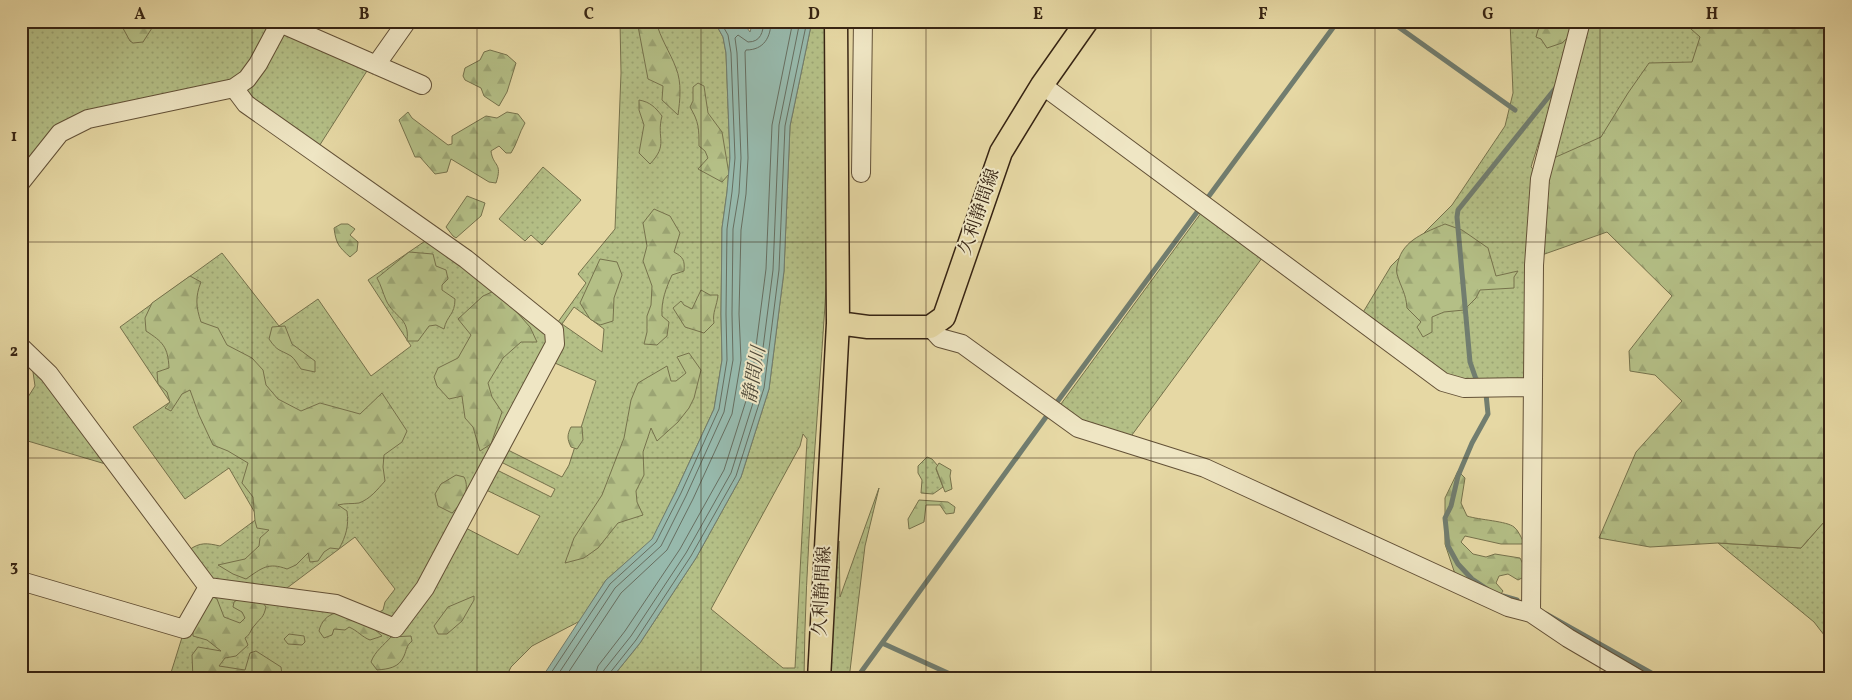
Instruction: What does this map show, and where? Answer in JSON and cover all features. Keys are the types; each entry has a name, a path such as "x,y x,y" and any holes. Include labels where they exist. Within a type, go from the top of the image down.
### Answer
{"main road":[{"name":"久利静間線","path":"819,679 838,323 836,21"},
{"name":"久利静間線","path":"930,327 944,317 1001,152 1042,85 1087,21"},
{"path":"838,323 868,327 930,327"}],"street":[{"path":"376,65 407,21"},
{"path":"861,173 863,21"},
{"path":"1531,613 1534,265 1540,179 1581,21"},
{"path":"21,182 60,133 88,119 234,88 247,79 258,64 280,22 422,85"},
{"path":"1042,85 1444,382 1464,388 1533,387"},
{"path":"21,347 50,374 208,587 336,604 395,628 425,588 555,344 554,330 466,259 246,104 234,88"},
{"path":"930,327 940,338 962,344 1078,428 1205,468 1508,607 1531,613 1568,638 1638,679"},
{"path":"21,581 184,629 208,587"}],"green space":[{"path":"21,21 278,21 245,77 86,116 21,174"},
{"path":"119,21 146,21 152,28 143,42 133,43"},
{"path":"620,21 714,21 723,37 726,53 730,158 722,228 722,360 714,409 652,540 606,580 580,621 532,646 511,667 505,679 169,679 184,631 208,587 335,605 395,629 460,525 518,555 540,516 480,487 491,467 551,497 555,489 495,459 502,447 562,477 569,465 596,381 548,360 557,344 466,259 558,322 586,283 578,274 615,229 621,73","holes":["574,307 604,329 602,352 562,324"]},
{"path":"637,21 656,21 674,62 678,74 680,92 678,115 662,100 663,86 648,79"},
{"path":"812,21 831,21 831,128 828,234 809,539 804,679 611,679 640,643 696,558 741,477 769,389 784,271 790,126","holes":["803,434 807,439 795,668 783,668 711,609 800,446"]},
{"path":"1510,21 1577,21 1531,167 1536,172 1528,380 1461,385 1362,314 1391,266 1452,205 1505,126 1513,93"},
{"path":"1544,21 1574,21 1574,32 1562,43 1547,48 1541,39 1536,37"},
{"path":"1589,21 1708,21 1714,73 1622,154 1547,161"},
{"path":"1682,21 1831,21 1831,514 1801,548 1718,543 1650,547 1599,538 1636,452 1682,401 1655,375 1630,371 1629,351 1672,296 1607,232 1539,256 1547,161 1601,137 1649,63 1692,62 1700,37"},
{"path":"282,24 372,63 316,151 237,88"},
{"path":"490,50 507,55 516,63 507,92 499,106 484,96 481,88 465,80 463,76 465,68 480,60 484,52"},
{"path":"698,83 704,86 708,113 722,132 729,174 722,182 698,169 708,158 705,151 699,146 698,126 690,107 693,101 693,87"},
{"path":"639,100 652,105 662,116 661,146 650,164 639,153 644,125 639,110"},
{"path":"408,112 412,118 448,145 452,144 452,136 486,116 497,118 507,112 518,114 525,123 511,153 506,153 499,146 491,151 498,168 496,183 489,182 451,159 447,172 435,174 420,157 415,157 399,120"},
{"path":"543,167 581,200 542,245 531,235 525,241 499,219"},
{"path":"467,196 485,203 481,216 456,238 446,227"},
{"path":"654,209 670,216 680,233 674,252 684,261 684,271 672,275 666,290 662,305 662,316 669,322 667,336 657,345 644,344 647,332 647,316 651,305 652,286 643,261 647,246 643,223"},
{"path":"1204,209 1265,254 1129,439 1089,428 1058,408"},
{"path":"341,224 348,224 355,229 350,235 358,242 357,251 350,257 337,242 334,228"},
{"path":"1445,224 1462,230 1488,248 1496,276 1518,271 1514,277 1514,288 1480,290 1476,298 1464,310 1444,312 1432,317 1432,332 1423,337 1417,327 1421,322 1407,308 1397,274 1397,266 1401,254 1410,242"},
{"path":"431,237 552,330 553,344 395,625 372,616 383,610 385,602 395,589 355,537 279,594 210,585 189,550 204,544 220,546 258,518 229,468 185,499 133,427 170,402 120,327 222,253 279,326 318,299 371,376 411,346 368,280"},
{"path":"409,252 433,254 436,266 446,270 448,279 442,285 442,290 455,299 454,308 444,329 436,325 429,326 418,341 407,341 404,322 389,306 377,278"},
{"path":"600,259 617,262 622,275 614,298 613,321 600,325 590,319 580,303"},
{"path":"190,276 201,282 197,302 201,322 218,328 227,345 252,358 263,370 266,385 278,399 301,411 320,403 360,414 382,393 407,431 402,442 384,455 385,481 376,491 359,503 338,505 347,511 348,521 345,535 339,549 330,548 324,552 318,561 310,562 308,553 296,565 287,569 275,566 265,567 246,579 218,565 245,559 259,546 260,538 269,530 257,528 253,497 242,483 248,463 228,451 213,445 190,390 182,394 171,411 165,408 170,402 167,392 158,384 157,372 169,368 166,350 157,338 146,331 145,318 152,303"},
{"path":"701,290 710,295 718,295 714,323 704,333 685,327 673,308 681,301 692,309"},
{"path":"494,291 512,299 515,310 530,327 537,342 521,342 503,358 488,383 492,397 502,412 491,444 480,451 473,427 465,418 462,396 449,399 437,386 434,377 438,368 458,358 471,335 458,319 483,296"},
{"path":"285,326 292,344 315,361 315,372 301,369 292,357 277,348 269,339 272,327"},
{"path":"689,353 701,370 694,398 678,422 657,441 651,428 643,452 644,475 636,491 637,502 643,515 618,523 598,548 584,558 565,563 574,538 602,495 624,438 631,400 638,383 667,366 671,381 676,381 686,373 677,357"},
{"path":"32,365 119,468 21,439 21,408 35,386"},
{"path":"571,427 582,427 583,440 577,449 571,447 569,442 568,435"},
{"path":"927,457 932,459 938,466 936,469 943,487 933,494 921,493 922,480 918,473 918,466"},
{"path":"939,463 951,470 952,489 945,492 936,468"},
{"path":"1458,471 1465,478 1461,503 1467,516 1510,525 1517,530 1523,541 1522,544 1501,544 1465,536 1461,542 1473,554 1486,557 1495,554 1520,558 1527,572 1524,577 1518,580 1508,574 1499,576 1496,583 1503,591 1499,597 1458,577 1454,571 1445,544 1445,498"},
{"path":"456,475 464,477 466,492 462,501 452,513 438,506 435,494 441,484"},
{"path":"879,488 865,546 849,679 829,679 829,639 839,541 840,597"},
{"path":"919,500 948,502 955,507 954,513 946,514 940,505 926,505 924,522 909,529 908,519"},
{"path":"1831,514 1831,644 1814,622 1718,543 1801,548"},
{"path":"210,595 217,599 224,617 240,623 245,618 242,612 233,607 234,602 240,598 261,600 266,607 263,616 245,638 248,645 236,656 225,658 219,666 245,670 250,653 256,651 281,667 282,675 279,678 193,679 192,655 198,647 221,651 207,640 193,636 193,626"},
{"path":"474,596 474,600 462,621 447,634 438,634 434,626 448,607"},
{"path":"336,613 363,619 382,636 370,640 349,627 345,630 334,629 332,635 324,638 319,631 321,625 327,617"},
{"path":"289,634 304,636 305,642 302,645 288,644 284,639"},
{"path":"411,636 412,641 399,663 389,668 377,670 371,662 377,651 391,637"}],"water":[{"name":"静間川","path":"714,21 742,21 750,32 753,21 812,21 790,126 784,271 769,389 741,477 696,558 640,643 611,679 541,679 606,580 652,539 714,409 722,360 722,228 730,158 726,53 723,37"}],"waterway":[{"path":"856,679 1046,417 1338,21"},
{"path":"1390,21 1515,110"},
{"path":"1477,382 1470,362 1457,217 1458,210 1558,85"},
{"path":"1486,394 1488,414 1472,443 1458,476 1451,506 1445,518 1448,546 1458,564 1472,579 1487,589"},
{"path":"1503,596 1517,600"},
{"path":"1546,614 1662,679"},
{"path":"882,643 961,679"}]}
